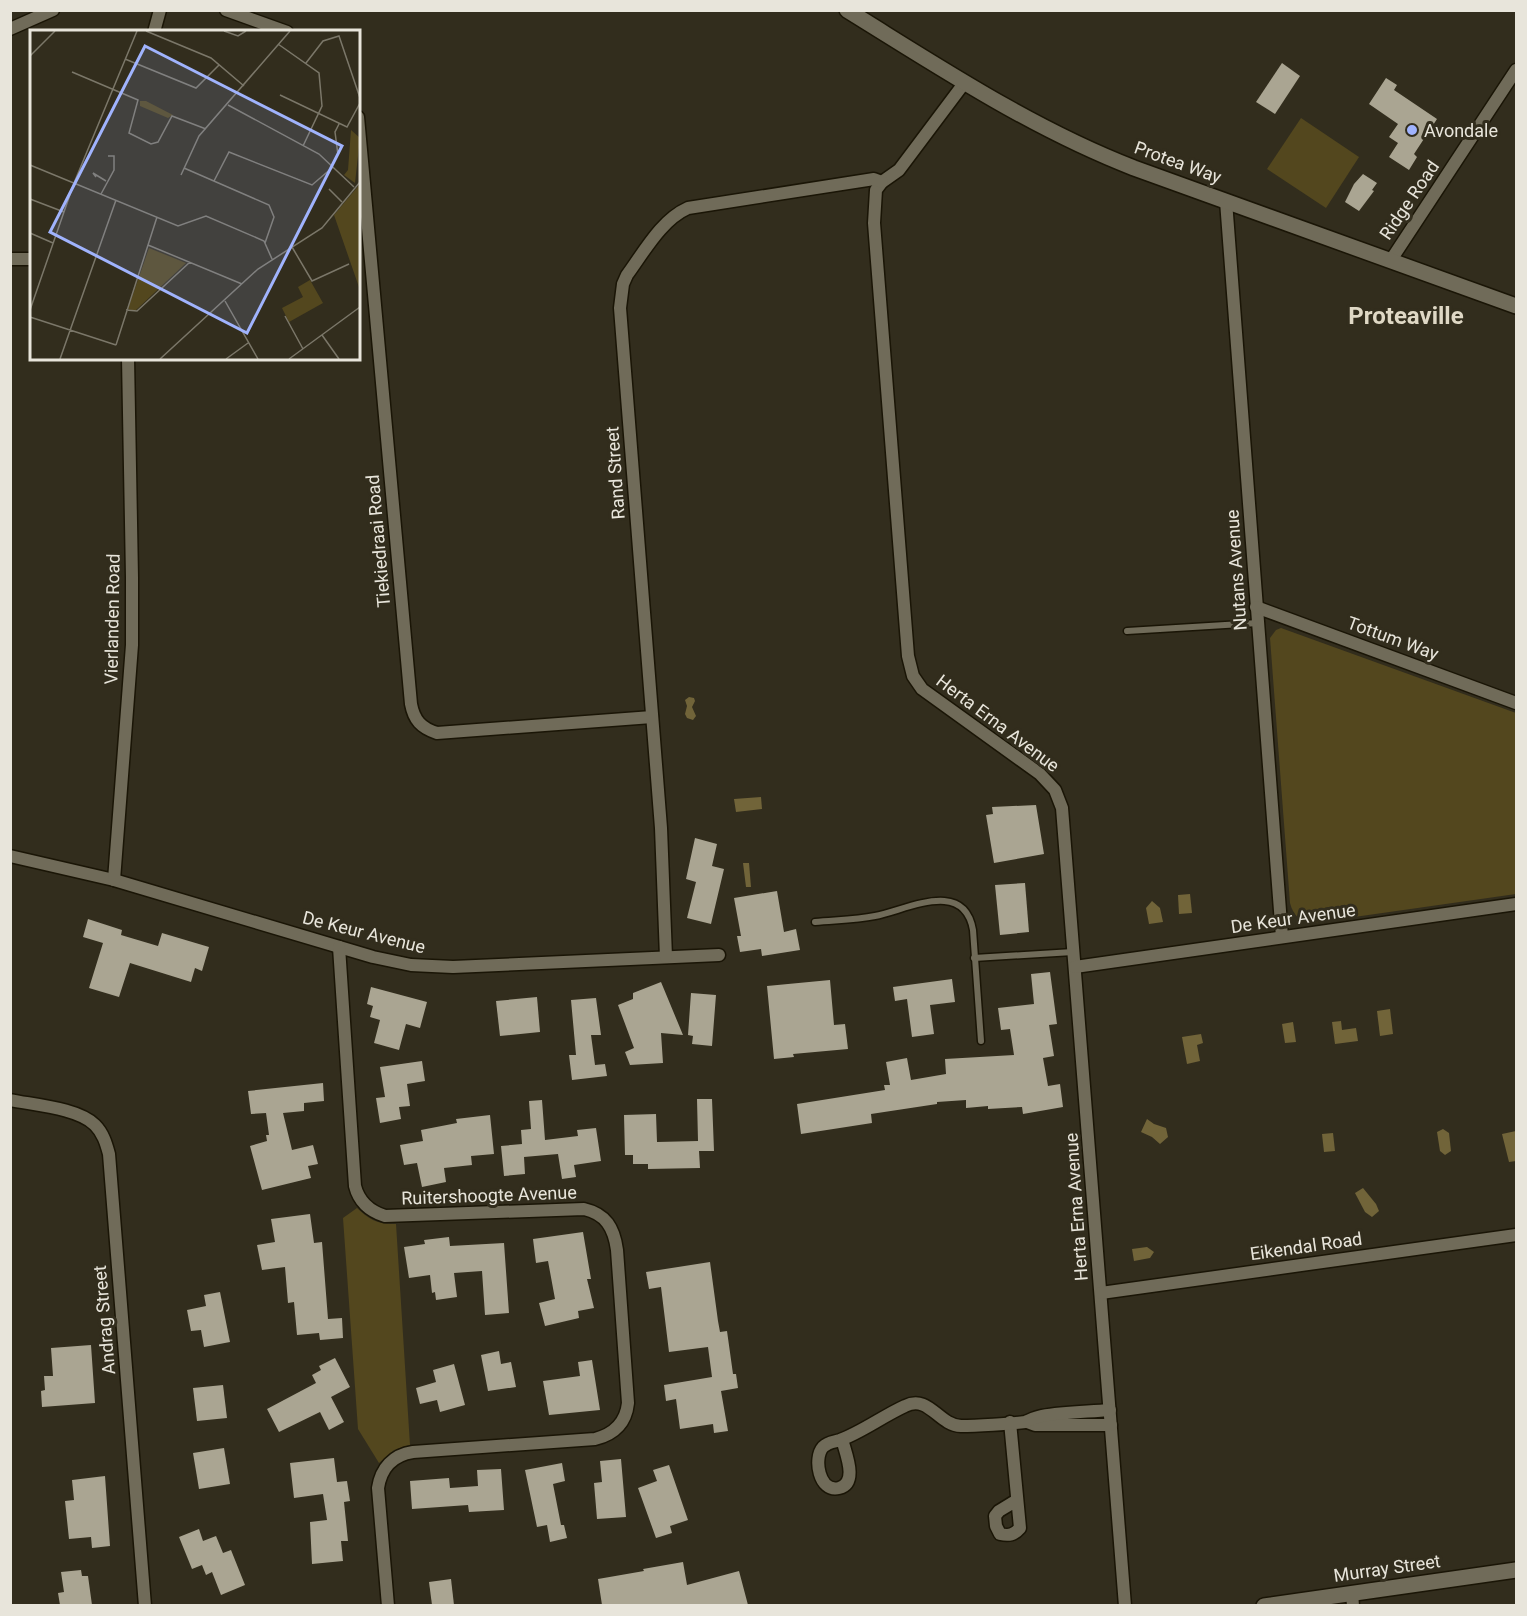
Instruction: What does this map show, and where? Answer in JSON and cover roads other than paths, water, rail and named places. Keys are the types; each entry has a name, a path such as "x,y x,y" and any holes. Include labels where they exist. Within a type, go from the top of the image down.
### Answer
{"street":[{"path":"10,29 53,10"},
{"path":"155,30 160,10"},
{"path":"226,10 281,30"},
{"name":"Protea Way","path":"847,10 1026,120 1074,143 1134,168 1516,306"},
{"name":"Ridge Road","path":"1390,260 1516,70"},
{"path":"882,182 899,170 964,82"},
{"name":"Tiekiedraai Road","path":"360,139 411,704 416,720 427,730 437,733 652,717"},
{"name":"Rand Street","path":"666,957 661,828 620,308 623,284 633,266 669,221 677,213 688,208 873,179 882,182"},
{"name":"Herta Erna Avenue","path":"882,182 876,190 874,224 909,666 922,689 1040,774 1055,790 1064,818 1125,1605"},
{"name":"Nutans Avenue","path":"1226,201 1282,938"},
{"path":"10,259 30,259"},
{"name":"Vierlanden Road","path":"114,880 132,636 128,360"},
{"name":"Tottum Way","path":"1257,607 1516,703"},
{"name":"De Keur Avenue","path":"10,856 114,880 339,947 411,965 429,967 719,955"},
{"name":"De Keur Avenue","path":"1075,967 1516,904"},
{"name":"Ruitershoogte Avenue","path":"339,947 355,1186 357,1194 366,1207 376,1214 385,1216 584,1209 598,1214 609,1223 617,1250 628,1402 622,1423 610,1434 595,1438 413,1452 392,1460 382,1473 378,1488 388,1605"},
{"name":"Andrag Street","path":"10,1100 75,1114 87,1119 101,1133 109,1154 145,1605"},
{"name":"Eikendal Road","path":"1101,1293 1516,1235"},
{"path":"842,1439 913,1403 925,1404 945,1419 960,1426 1026,1421 1040,1416 1111,1425"},
{"path":"1062,1420 1110,1410"},
{"path":"1010,1422 1017,1500"},
{"name":"Murray Street","path":"1264,1605 1353,1599 1516,1570"}],"lane":[{"path":"1127,631 1258,623"},
{"path":"815,922 868,917 925,902 948,902 968,912 973,930 981,1041"},
{"path":"974,958 1074,951"}],"place":[{"name":"Avondale","path":"1412,130"}],"district":[{"name":"Proteaville","path":"1406,316"}]}
